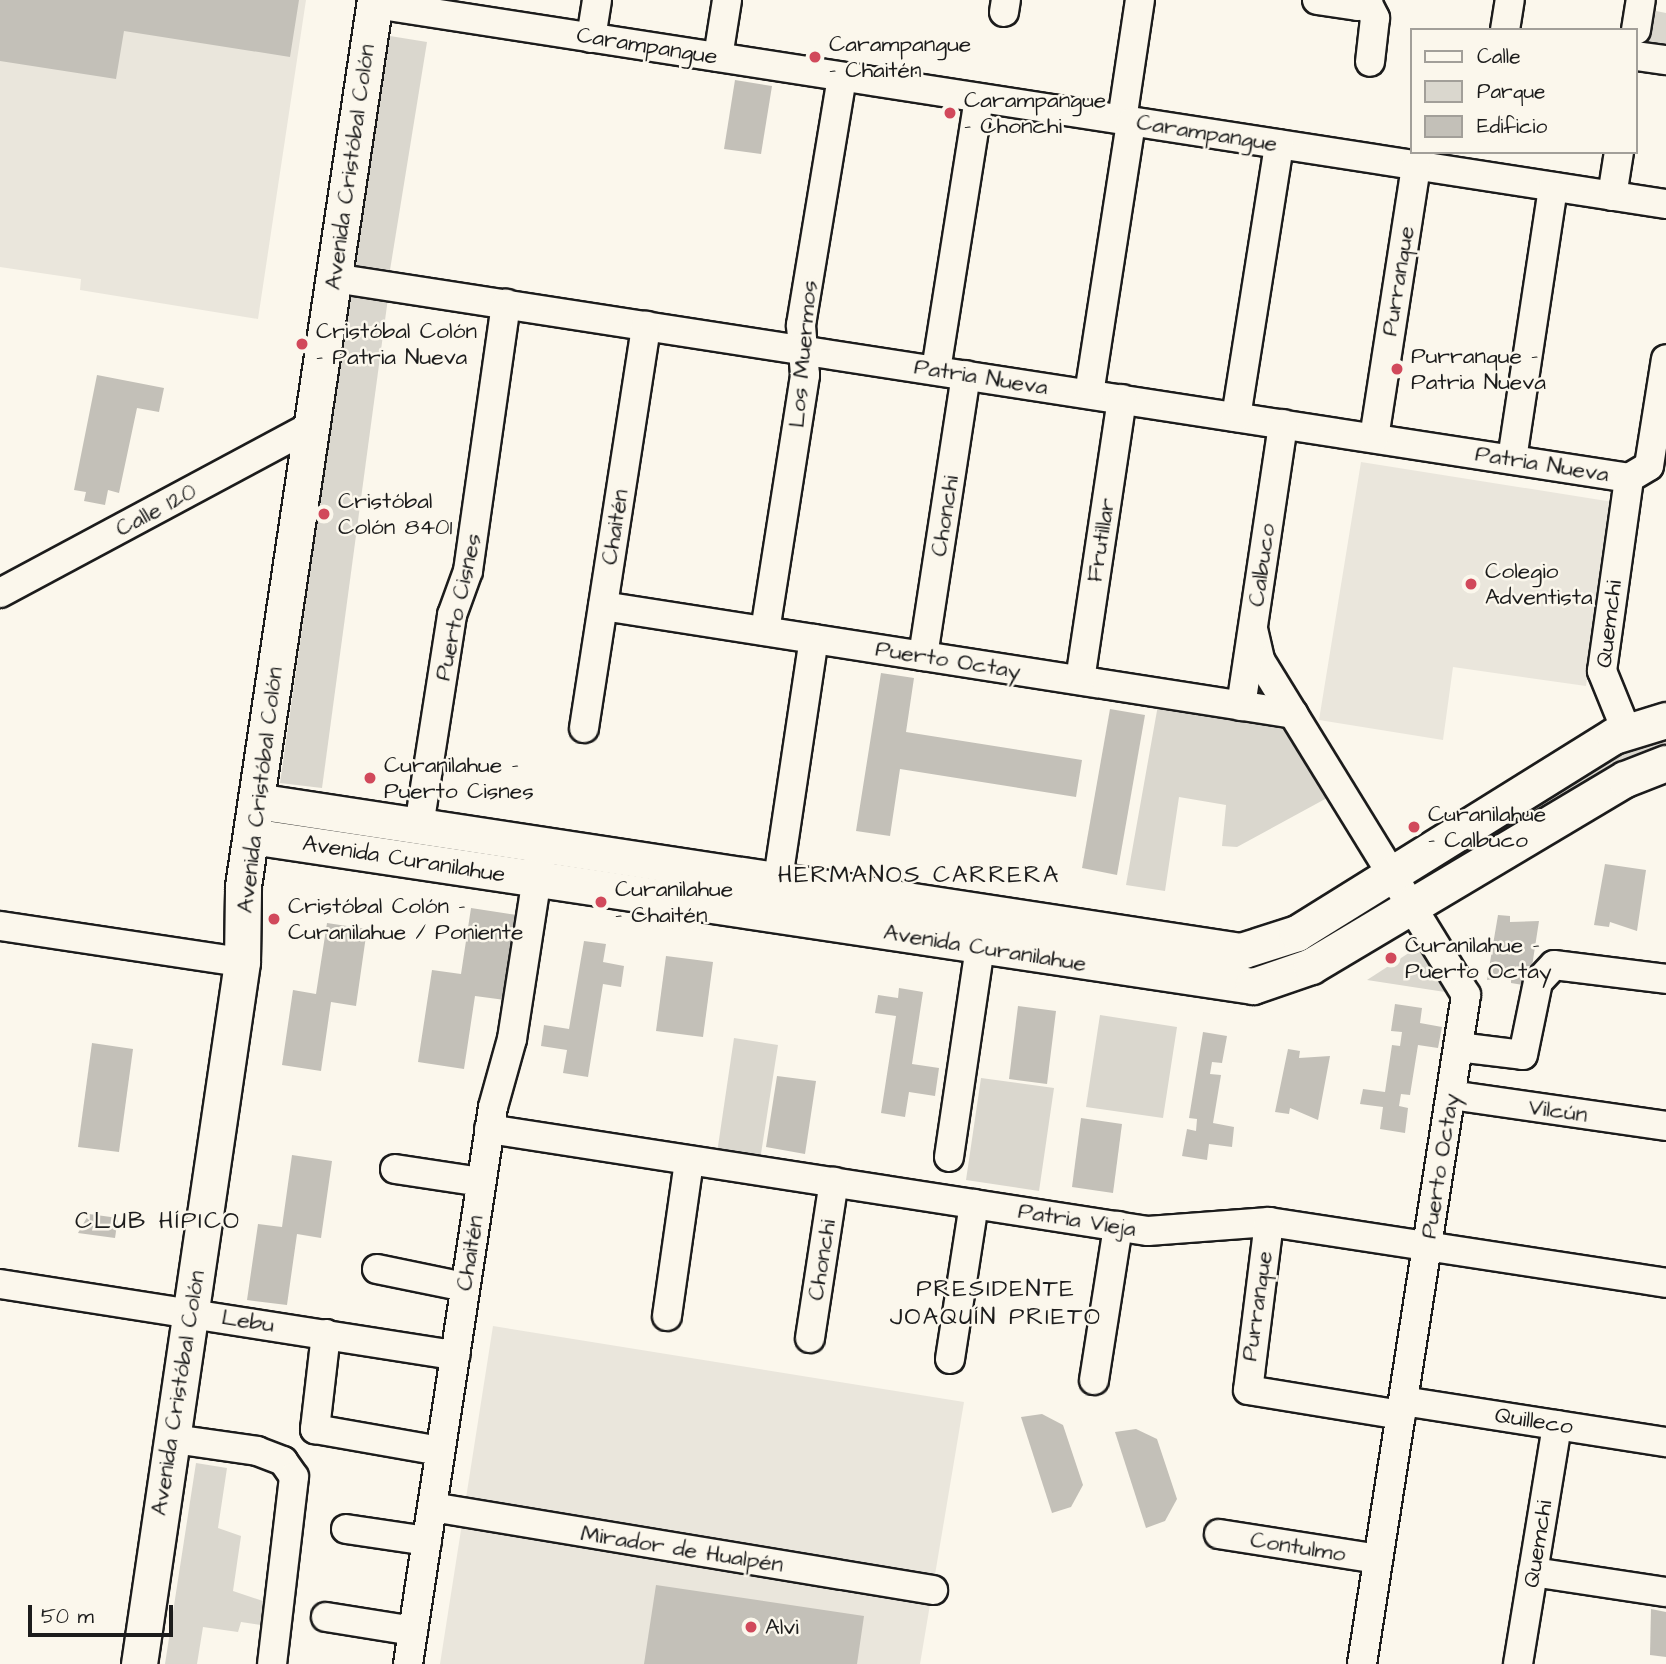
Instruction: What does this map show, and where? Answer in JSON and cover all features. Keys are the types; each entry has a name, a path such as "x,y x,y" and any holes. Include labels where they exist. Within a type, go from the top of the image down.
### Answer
{"main road":[{"name":"Avenida Cristóbal Colón","path":"139,1664 174,1440 242,962 251,836 375,2"},
{"name":"Avenida Curanilahue","path":"256,801 985,913 1252,950 1286,939 1626,730 1666,720"},
{"name":"Avenida Curanilahue","path":"251,836 980,948 1253,986 1297,974 1637,772 1666,763"}],"street":[{"path":"591,38 597,0"},
{"path":"718,57 727,0"},
{"path":"1088,394 1140,0"},
{"path":"1317,0 1368,1 1375,18 1370,62"},
{"path":"1505,28 1510,0"},
{"path":"1636,28 1641,0"},
{"name":"Carampangue","path":"375,2 1416,166 1484,164 1553,187 1666,204"},
{"path":"1638,56 1666,60"},
{"name":"Los Muermos","path":"765,631 805,375 802,325 842,77"},
{"path":"936,370 979,98"},
{"path":"1236,417 1279,144"},
{"path":"1612,196 1619,154"},
{"name":"Purranque","path":"1374,438 1416,166"},
{"path":"1512,459 1553,187"},
{"name":"Patria Nueva","path":"334,278 1629,478"},
{"name":"Puerto Cisnes","path":"419,826 452,615 468,571 506,304"},
{"name":"Chaitén","path":"584,728 646,326"},
{"path":"1629,478 1649,466 1666,359"},
{"name":"Chonchi","path":"923,656 966,375"},
{"name":"Frutillar","path":"1080,680 1122,399"},
{"name":"Calbuco","path":"1241,706 1283,424"},
{"name":"Calle 120","path":"0,593 312,426"},
{"name":"Quemchi","path":"1626,730 1602,671 1629,478"},
{"name":"Puerto Octay","path":"603,606 1294,714"},
{"name":"Puerto Octay","path":"1253,629 1256,654 1465,987 1451,1094 1362,1664"},
{"path":"772,916 814,639"},
{"name":"Chaitén","path":"408,1664 489,1129 510,1052 542,845"},
{"path":"949,1157 985,913"},
{"path":"0,926 242,962"},
{"path":"1458,1047 1523,1055 1538,982 1554,965 1666,979"},
{"name":"Vilcún","path":"1451,1094 1666,1126"},
{"name":"Patria Vieja","path":"489,1129 1118,1226 1185,1232 1269,1222 1666,1283"},
{"path":"667,1316 689,1161"},
{"path":"395,1168 481,1182"},
{"name":"Chonchi","path":"810,1338 834,1182"},
{"path":"950,1359 974,1204"},
{"name":"Purranque","path":"1248,1390 1269,1222"},
{"path":"1094,1380 1118,1226"},
{"path":"377,1269 465,1287"},
{"name":"Lebu","path":"0,1284 455,1355"},
{"path":"326,1334 315,1429 440,1451"},
{"name":"Quilleco","path":"1248,1390 1557,1425 1666,1442"},
{"name":"Quemchi","path":"1518,1664 1557,1425"},
{"path":"174,1440 257,1451 283,1461 294,1477 272,1664"},
{"name":"Mirador de Hualpén","path":"432,1507 933,1590"},
{"path":"346,1529 426,1541"},
{"name":"Contulmo","path":"1219,1534 1378,1559"},
{"path":"1533,1572 1666,1592"},
{"path":"326,1617 413,1631"}],"shaded area":[{"path":"0,0 306,0 258,319 80,290 81,279 0,267"},
{"name":"Colegio Adventista","path":"1361,462 1613,502 1586,686 1453,667 1443,740 1319,720"},
{"path":"493,1326 964,1402 920,1664 440,1664"}],"green space":[{"path":"1656,11 1666,13 1666,50 1638,46"},
{"path":"390,36 427,42 390,270 355,265"},
{"path":"350,293 388,298 322,788 280,783"},
{"path":"1158,705 1277,722 1293,733 1327,798 1237,847 1222,846 1226,805 1179,797 1165,891 1126,885"},
{"path":"1666,737 1666,746 1625,760 1435,874 1431,868 1619,753"},
{"path":"1418,947 1445,992 1367,980"},
{"path":"1100,1015 1177,1027 1163,1118 1086,1107"},
{"path":"734,1038 778,1045 760,1160 717,1153"},
{"path":"981,1078 1054,1088 1039,1191 966,1180"},
{"path":"196,1463 227,1468 218,1528 241,1536 233,1591 266,1602 261,1625 241,1622 238,1632 203,1627 197,1664 165,1664"}],"building":[{"path":"0,0 299,0 290,57 124,31 116,79 0,61"},
{"path":"735,80 772,86 761,154 724,149"},
{"path":"97,375 164,388 159,412 137,408 119,493 108,490 105,505 84,501 86,492 74,490"},
{"path":"881,673 914,678 906,732 1082,760 1076,797 900,769 890,836 856,831"},
{"path":"1110,709 1145,715 1117,875 1082,868"},
{"path":"1605,864 1646,870 1637,931 1610,922 1609,927 1594,925"},
{"path":"471,908 517,915 505,1000 475,996 464,1069 418,1062 432,970 461,974"},
{"path":"1498,915 1510,916 1510,922 1539,921 1529,986 1511,983 1511,976 1487,980"},
{"path":"327,923 367,929 356,1006 331,1002 321,1071 282,1065 293,990 316,994"},
{"path":"584,941 606,944 603,962 624,966 621,987 603,984 588,1077 563,1073 567,1050 541,1046 544,1025 569,1029"},
{"path":"666,956 713,962 703,1037 656,1031"},
{"path":"899,988 923,992 912,1064 939,1068 935,1096 909,1092 905,1117 881,1113 896,1016 875,1013 878,995 898,998"},
{"path":"1395,1004 1422,1008 1420,1023 1442,1027 1438,1048 1418,1045 1410,1095 1401,1094 1399,1106 1408,1108 1405,1133 1380,1129 1383,1107 1360,1104 1363,1089 1385,1092 1392,1045 1400,1046 1402,1032 1391,1031"},
{"path":"1018,1006 1056,1011 1047,1084 1009,1079"},
{"path":"1203,1032 1227,1036 1222,1063 1212,1062 1210,1074 1221,1075 1213,1123 1234,1127 1232,1147 1209,1144 1207,1160 1182,1156 1187,1129 1196,1131 1197,1119 1189,1118"},
{"path":"92,1043 133,1049 119,1152 78,1147"},
{"path":"1288,1049 1300,1051 1299,1058 1330,1056 1318,1120 1290,1108 1289,1114 1275,1112"},
{"path":"777,1076 816,1081 805,1154 766,1147"},
{"path":"1081,1118 1122,1124 1113,1193 1072,1187"},
{"path":"292,1155 332,1161 321,1238 297,1234 287,1305 247,1300 258,1224 282,1227"},
{"path":"89,1214 118,1218 115,1238 78,1233"},
{"path":"1042,1414 1063,1425 1083,1485 1071,1507 1052,1513 1021,1417"},
{"path":"1136,1429 1157,1439 1177,1499 1165,1521 1146,1528 1115,1432"},
{"path":"656,1585 864,1616 857,1664 644,1664"},
{"path":"1651,1609 1666,1612 1666,1657 1650,1655"}],"place":[{"name":"Carampangue - Chaitén","path":"815,57"},
{"name":"Carampangue - Chonchi","path":"950,113"},
{"name":"Cristóbal Colón - Patria Nueva","path":"302,344"},
{"name":"Purranque - Patria Nueva","path":"1397,369"},
{"name":"Cristóbal Colón 8401","path":"324,514"},
{"name":"Colegio Adventista","path":"1471,584"},
{"name":"Curanilahue - Puerto Cisnes","path":"370,778"},
{"name":"Curanilahue - Calbuco","path":"1414,827"},
{"name":"Curanilahue - Chaitén","path":"601,902"},
{"name":"Cristóbal Colón - Curanilahue / Poniente","path":"274,919"},
{"name":"Curanilahue - Puerto Octay","path":"1391,958"},
{"name":"Alvi","path":"751,1627"}],"district":[{"name":"HERMANOS CARRERA","path":"919,876"},
{"name":"CLUB HÍPICO","path":"158,1222"},
{"name":"PRESIDENTE JOAQUÍN PRIETO","path":"996,1304"}]}
